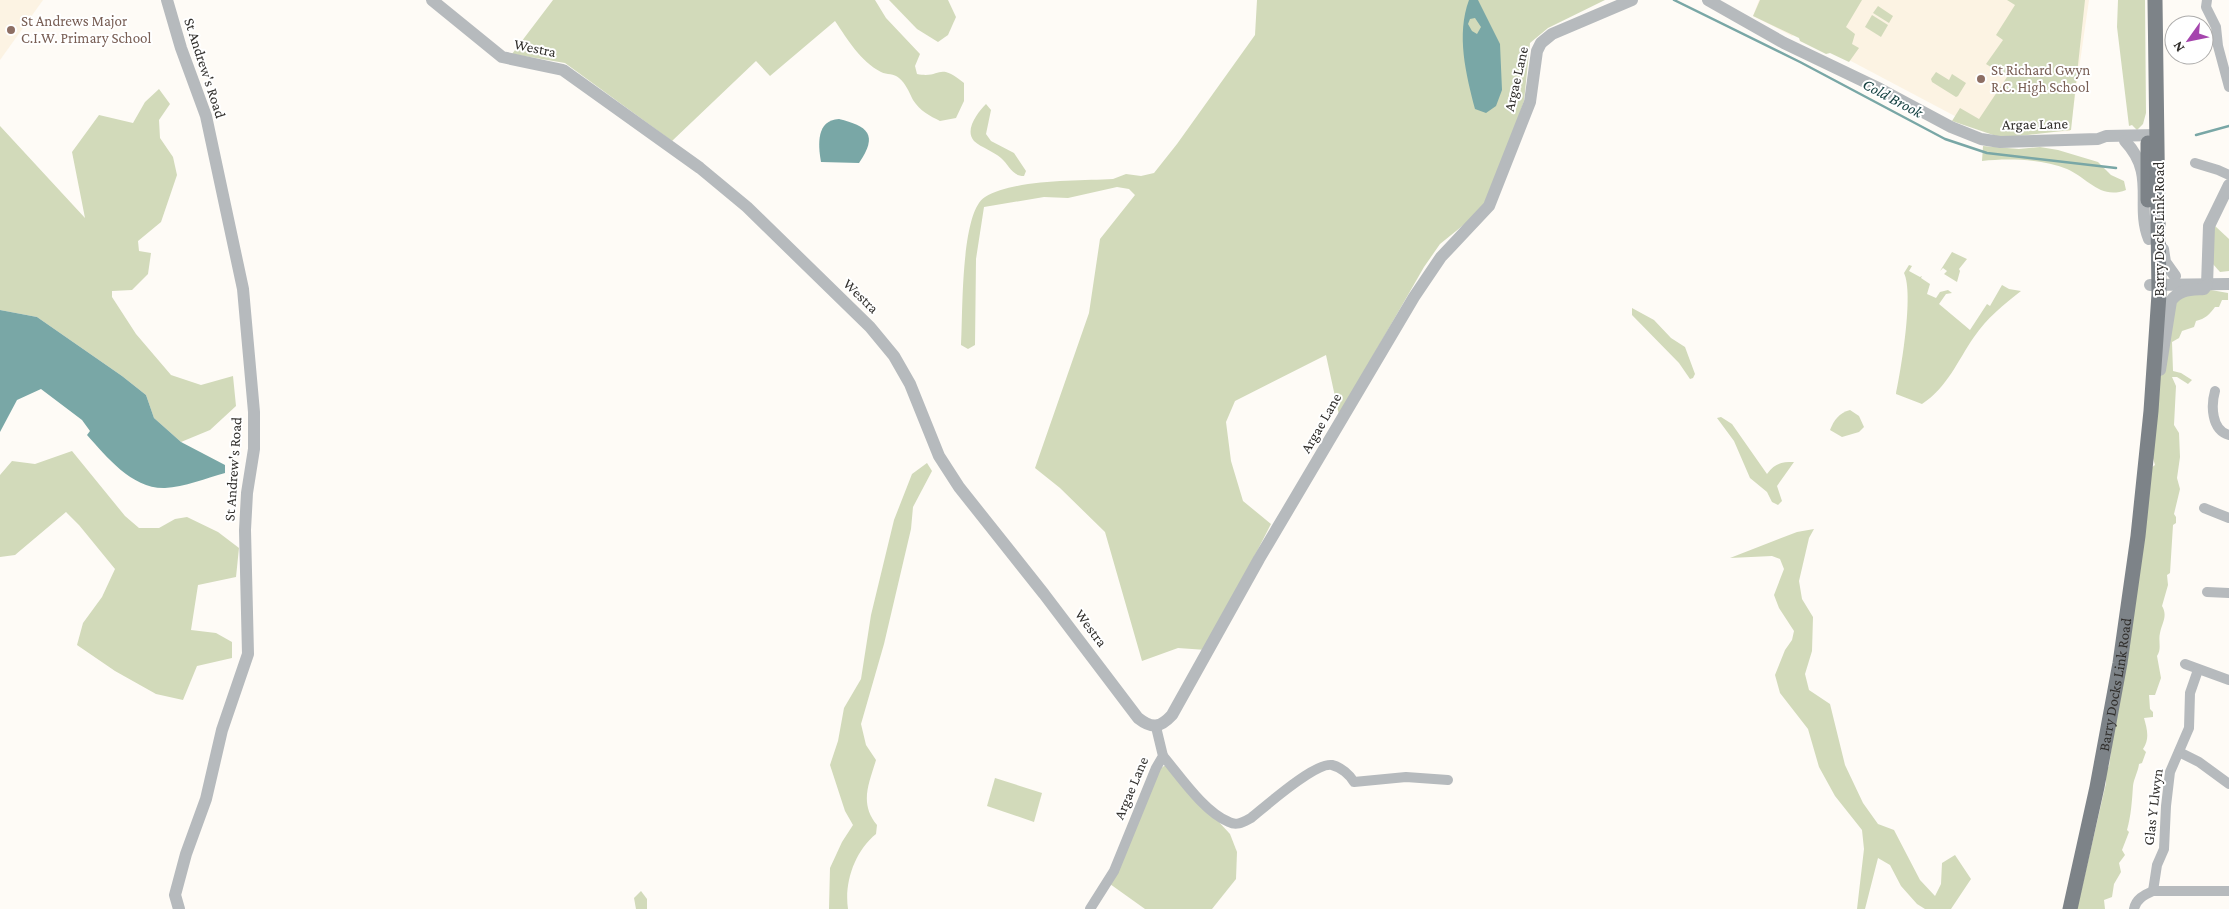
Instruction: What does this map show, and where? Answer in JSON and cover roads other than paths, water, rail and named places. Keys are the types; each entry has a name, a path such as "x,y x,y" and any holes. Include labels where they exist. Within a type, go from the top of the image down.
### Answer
{"main road":[{"name":"Barry Docks Link Road","path":"2148,0 2153,138 2159,172 2155,280"},
{"name":"Barry Docks Link Road","path":"2070,909 2098,787 2117,682 2132,580 2146,458 2158,329 2155,280 2149,239 2155,0"}],"street":[{"name":"St Andrew's Road","path":"167,0 181,48 206,116 243,290 254,431 254,450 247,493 245,530 248,654 222,730 206,799 186,854 175,895 178,909"},
{"name":"Westra","path":"432,0 502,57 563,70 700,168 747,207 870,327 894,356 908,379 939,456 959,488 1044,594 1138,718 1147,725 1156,727"},
{"name":"Argae Lane","path":"1090,909 1114,871 1156,768 1163,756 1156,727 1165,723 1172,716 1260,559 1414,297 1441,256 1489,206 1530,102 1536,51 1541,43 1552,34 1632,0"},
{"name":"Argae Lane","path":"1708,0 1784,43 1880,89 1951,128 1982,139 2000,142 2098,139 2125,141 2153,138"},
{"path":"2207,0 2206,7 2216,27 2218,46 2229,87"},
{"name":"Argae Lane","path":"2098,139 2106,136 2153,138"},
{"path":"2125,141 2139,161 2144,174 2145,228 2149,239"},
{"path":"2195,163 2229,175"},
{"path":"2159,172 2163,189 2164,258 2175,276"},
{"path":"2146,458 2154,431 2169,307 2178,293 2184,290 2204,289 2207,285 2209,226 2229,185"},
{"path":"2155,280 2175,276 2199,276 2207,285"},
{"path":"2155,280 2207,285 2229,284"},
{"path":"2215,391 2212,405 2213,415 2218,426 2225,434 2229,435"},
{"path":"2204,508 2229,518"},
{"path":"2207,592 2229,593"},
{"path":"2185,664 2229,680"},
{"name":"Glas Y Llwyn","path":"2153,891 2157,865 2164,849 2170,772 2188,728 2190,693 2198,670"},
{"path":"2179,752 2199,762 2229,784"},
{"path":"1163,756 1213,812 1229,823 1240,824 1251,818 1317,768 1332,765 1341,769 1354,782 1406,777 1448,780"},
{"path":"2134,909 2136,902 2145,894 2153,891 2229,890"}],"water":[{"path":"1469,0 1478,0 1500,44 1502,90 1496,106 1486,113 1475,109 1468,82 1463,41 1465,13","holes":["1475,18 1481,27 1477,34 1472,31 1468,24 1470,19"]},
{"path":"839,119 863,128 867,133 869,138 868,145 859,163 821,162 819,141 822,129 832,120"},
{"path":"0,310 37,317 122,376 146,395 154,418 181,442 225,465 225,473 188,484 165,488 153,487 142,483 121,470 103,453 87,435 90,431 82,420 41,389 17,400 0,432"}],"waterway":[{"name":"Cold Brook","path":"1674,0 1800,62 1945,139 1987,153 2116,168"},
{"name":"Cold Brook","path":"2196,135 2229,126"}],"place":[{"name":"St Andrews Major C.I.W. Primary School","path":"11,30"},
{"name":"St Richard Gwyn R.C. High School","path":"1981,79"}]}
